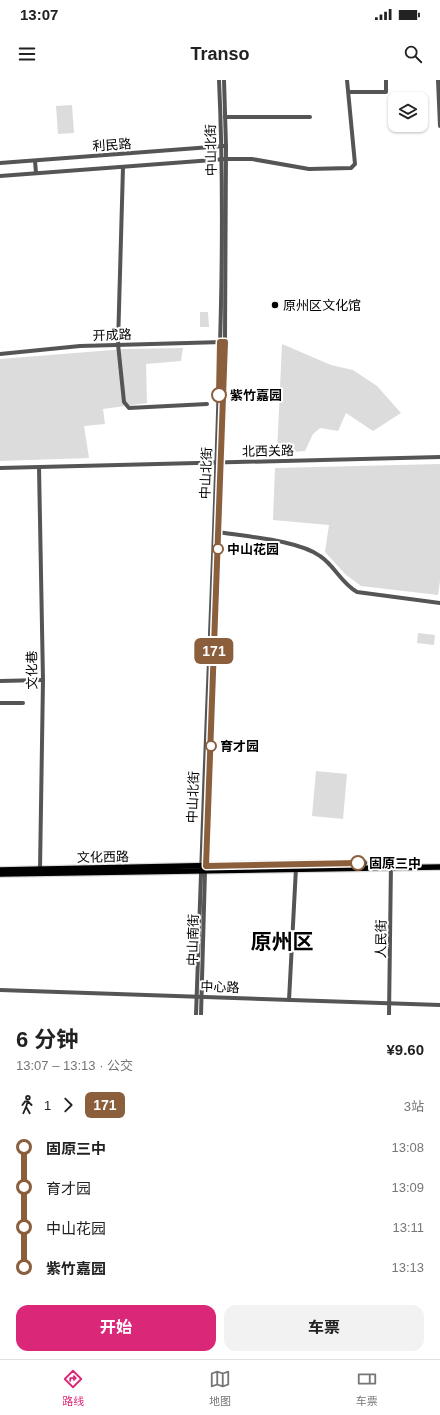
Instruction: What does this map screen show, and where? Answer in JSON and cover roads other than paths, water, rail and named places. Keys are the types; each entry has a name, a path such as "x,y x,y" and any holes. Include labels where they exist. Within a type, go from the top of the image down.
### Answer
{"main road":[{"path":"203,868 296,868 440,863"},
{"path":"203,868 391,865 440,867"},
{"name":"文化西路","path":"0,874 203,868"},
{"name":"文化西路","path":"0,870 40,872"}],"street":[{"name":"中山北街","path":"219,80 224,146"},
{"name":"中山北街","path":"203,868 222,342 225,117 224,80"},
{"path":"347,80 349,92 386,92 386,80"},
{"path":"438,80 440,126"},
{"name":"利民路","path":"0,176 224,159 252,159 309,169 354,166 349,92"},
{"path":"225,117 310,117"},
{"name":"利民路","path":"0,163 224,146"},
{"path":"35,161 36,173"},
{"path":"123,167 118,344 126,406 129,408 207,404"},
{"name":"开成路","path":"0,354 80,346 222,342"},
{"name":"北西关路","path":"0,468 440,457"},
{"name":"中山北街","path":"203,868 219,532 218,462"},
{"name":"文化巷","path":"39,467 43,680 40,872"},
{"path":"219,532 297,545 311,550 333,566 349,587 357,592 440,603"},
{"path":"0,681 43,680"},
{"path":"0,703 23,703"},
{"name":"人民街","path":"389,1015 391,865"},
{"name":"中山南街","path":"201,1015 203,868"},
{"name":"中山南街","path":"196,1015 203,868"},
{"path":"289,1000 296,868"},
{"name":"中心路","path":"0,990 440,1005"}],"place":[{"name":"原州区文化馆","path":"275,305"},
{"name":"紫竹嘉园","path":"219,395"},
{"name":"中山花园","path":"218,549"},
{"name":"育才园","path":"211,746"},
{"name":"固原三中","path":"358,863"}],"district":[{"name":"原州区","path":"282,941"}]}
